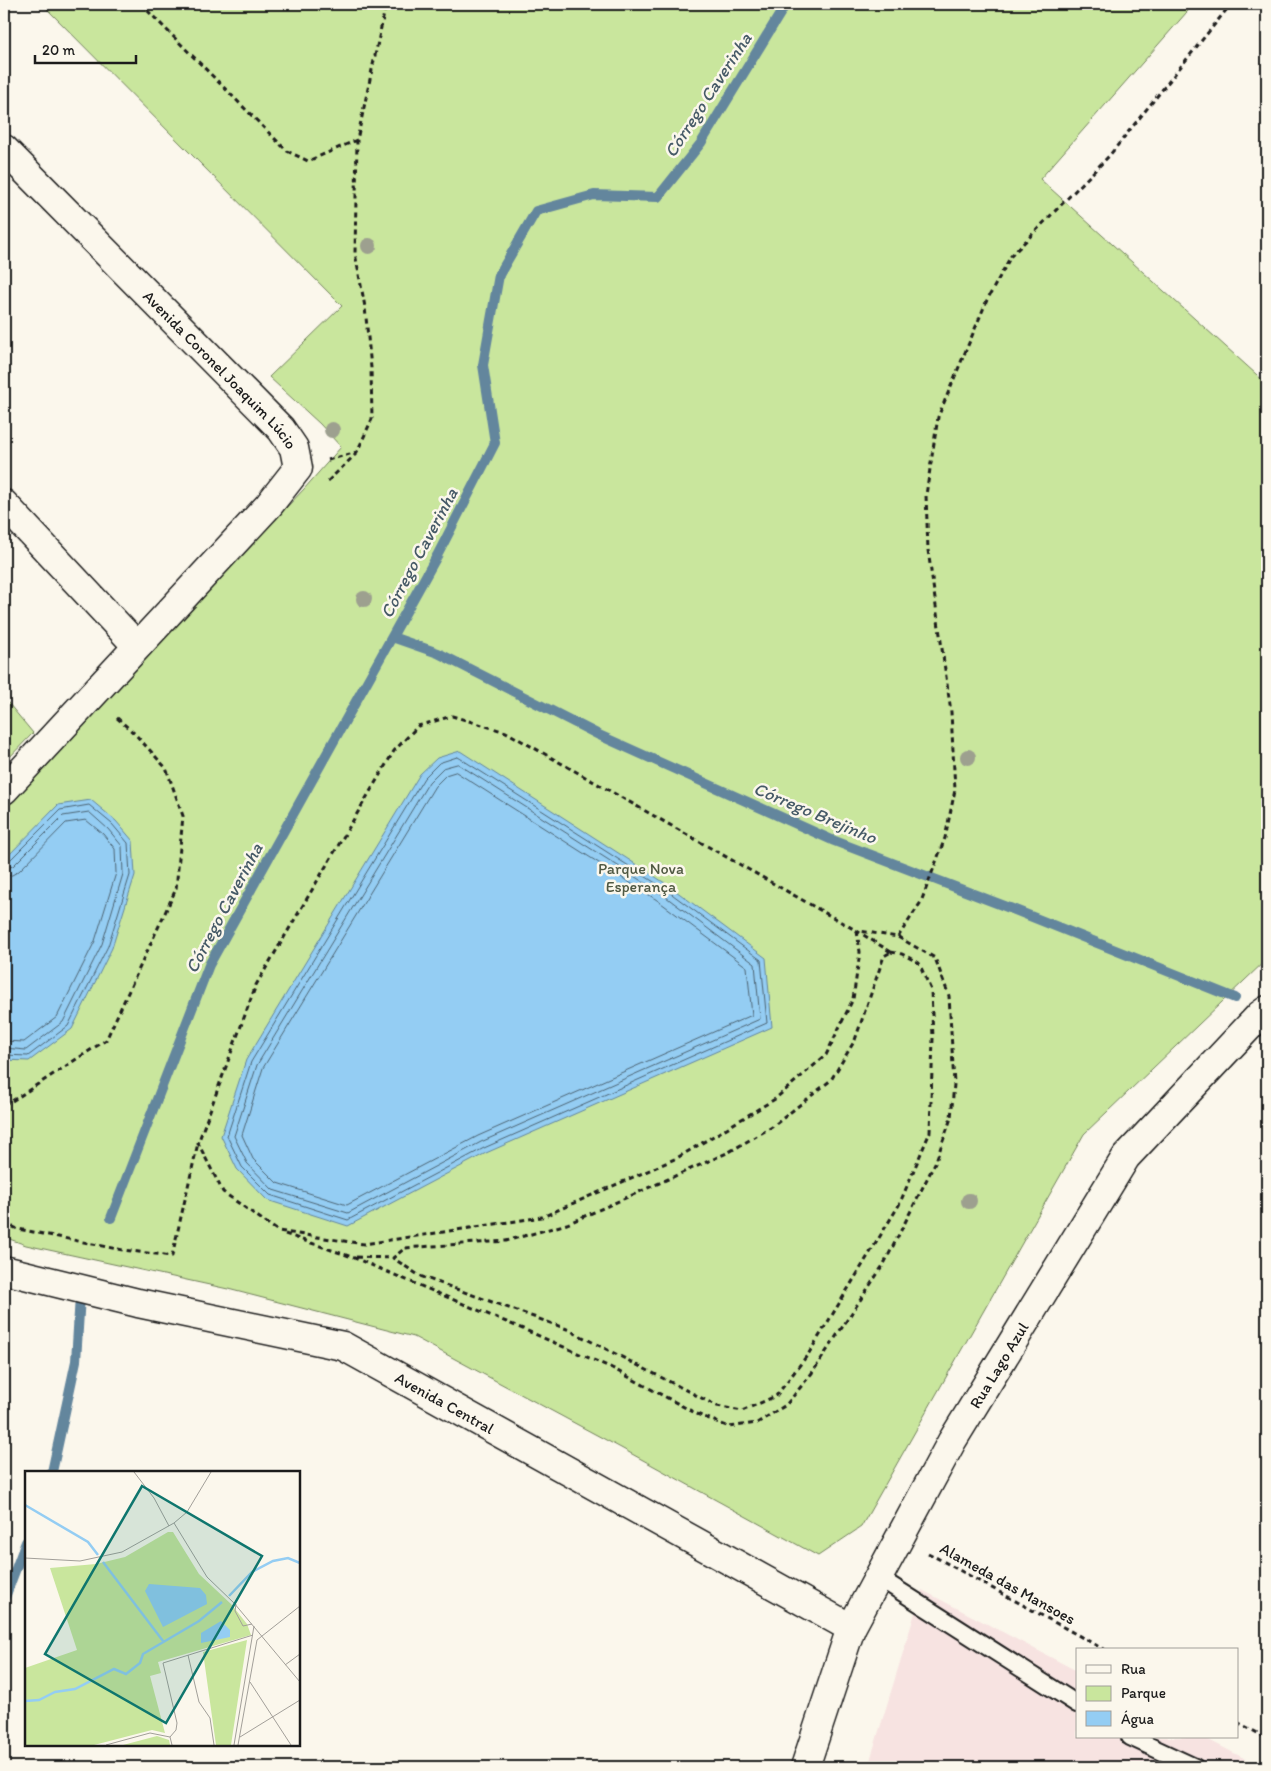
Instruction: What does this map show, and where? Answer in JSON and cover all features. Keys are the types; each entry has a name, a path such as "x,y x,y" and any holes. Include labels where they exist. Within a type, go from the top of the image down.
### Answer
{"street":[{"name":"Avenida Coronel Joaquim Lúcio","path":"4,149 281,429 294,448 298,468 268,505 4,790"},
{"path":"4,504 137,646"},
{"name":"Rua Lago Azul","path":"805,1767 850,1628 952,1441 1126,1156 1260,1015 1267,1010"},
{"name":"Avenida Central","path":"6,1271 138,1303 343,1346 850,1628"}],"lane":[{"path":"878,1578 1076,1703"},
{"path":"1132,1738 1195,1767"}],"path":[{"path":"141,4 287,151 308,161 357,140"},
{"path":"298,468 357,452 372,419 371,368 365,307 355,253 357,140 386,4"},
{"path":"898,937 921,902 945,838 955,790 951,712 928,550 926,495 938,417 987,300 1011,256 1109,156 1231,4"},
{"path":"4,1101 9,1103 106,1040 176,889 183,816 166,768 135,734 110,712"},
{"path":"4,1223 18,1229 122,1250 172,1256 198,1143 256,984 394,751 418,726 452,716 506,732 891,952 902,954 919,963 930,990 933,1038 930,1132 899,1205 809,1353 776,1396 742,1411 717,1406 567,1329 420,1276 393,1258 352,1257"},
{"path":"198,1143 222,1192 278,1232 352,1257 523,1328 612,1368 705,1418 729,1427 757,1423 786,1405 812,1373 884,1264 936,1161 951,1118 954,1084 949,996 935,958 898,937 857,931"},
{"path":"278,1232 364,1244 542,1217 677,1158 775,1099 826,1055 853,999 860,952 857,931"},
{"path":"393,1258 405,1248 506,1242 567,1224 729,1152 772,1127 831,1080 855,1040 884,956 891,952"},
{"name":"Alameda das Mansoes","path":"900,1538 1101,1648"},
{"path":"1238,1723 1267,1738"}],"shaded area":[{"path":"922,1590 1076,1670 1076,1738 1205,1738 1261,1767 868,1767"}],"green space":[{"name":"Parque Nova Esperança","path":"42,4 1194,4 1040,179 1267,384 1267,959 1084,1134 861,1527 818,1556 414,1337 228,1289 26,1245 4,1237 4,806 304,489 341,447 320,424 269,377 342,306"},
{"path":"4,698 33,733 4,763"}],"water":[{"path":"460,751 668,885 766,958 772,1027 486,1153 348,1226 267,1200 237,1169 221,1136 246,1060 420,774 437,758"},
{"path":"91,800 116,821 133,841 135,875 112,948 72,1029 29,1061 4,1060 4,860 58,805"}],"waterway":[{"name":"Córrego Caverinha","path":"111,1218 209,965 437,556 495,443 483,365 499,275 536,211 594,195 658,197 701,143 786,4"},
{"name":"Córrego Brejinho","path":"392,637 438,653 599,735 832,840 1015,910 1235,998"},
{"name":"Córrego Caverinha","path":"52,1471 76,1361 80,1296"},
{"name":"Córrego Caverinha","path":"4,1600 25,1545"}]}
